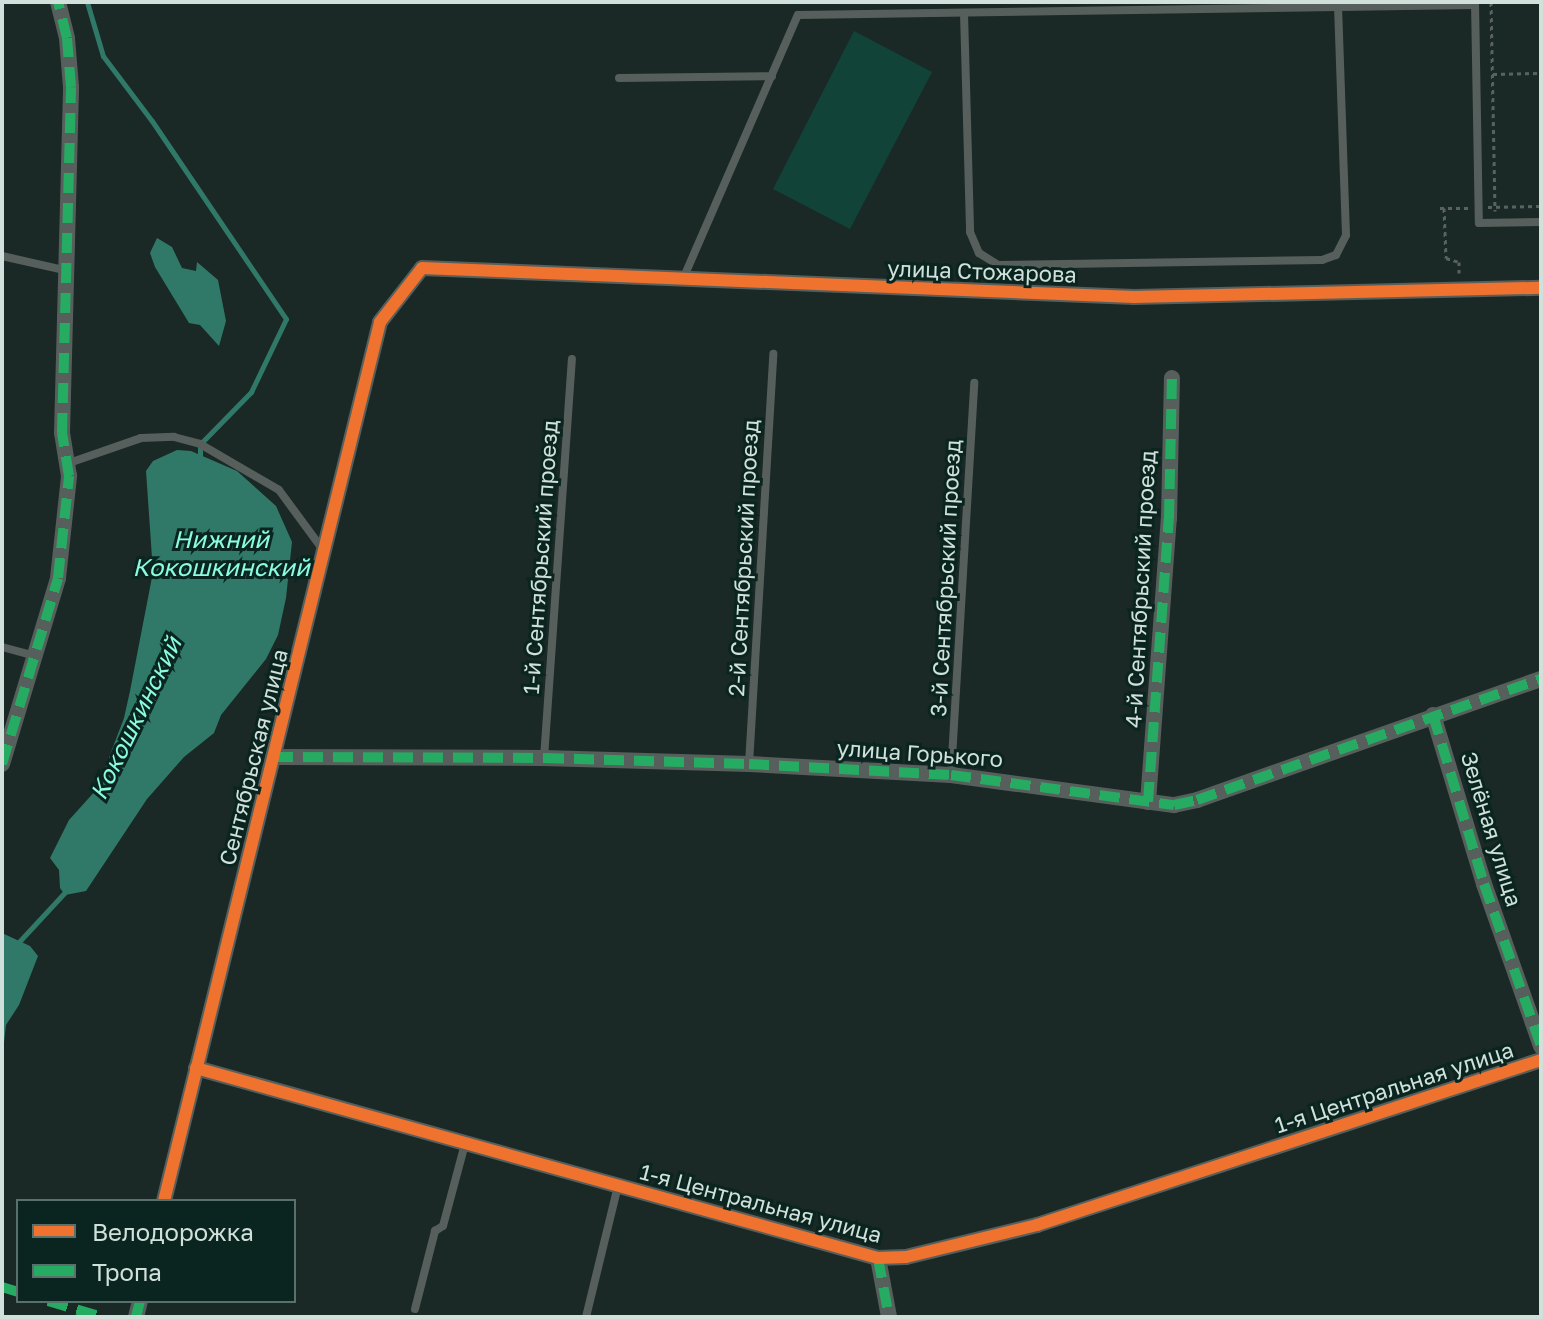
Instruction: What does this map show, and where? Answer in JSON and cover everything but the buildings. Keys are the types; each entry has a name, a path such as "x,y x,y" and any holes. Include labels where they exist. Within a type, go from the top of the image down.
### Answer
{"street":[{"path":"2,764 60,569 69,463 62,433 71,87 67,38 58,2"},
{"name":"улица Стожарова","path":"380,322 422,268 1134,297 1541,288"},
{"name":"Сентябрьская улица","path":"164,1199 273,757 327,552 380,322"},
{"name":"4-й Сентябрьский проезд","path":"1148,802 1169,519 1172,378"},
{"name":"улица Горького","path":"273,757 544,758 749,764 951,775 1174,805 1197,800 1541,679"},
{"name":"Зелёная улица","path":"1433,715 1484,884 1541,1046"},
{"name":"1-я Центральная улица","path":"196,1068 878,1258 906,1257 1037,1225 1541,1060"},
{"path":"878,1258 889,1317"}],"lane":[{"path":"930,2 930,13"},
{"path":"987,2 987,12"},
{"path":"683,279 798,15 1475,3 1479,223 1541,222"},
{"path":"964,13 970,232 979,253 998,265 1322,260 1336,255 1346,235 1336,5"},
{"path":"619,78 772,76"},
{"path":"2,256 64,270"},
{"name":"2-й Сентябрьский проезд","path":"749,764 773,354"},
{"name":"1-й Сентябрьский проезд","path":"544,758 572,359"},
{"name":"3-й Сентябрьский проезд","path":"951,775 974,383"},
{"path":"69,463 141,438 174,437 200,444 253,471 279,490 303,519 316,543 327,552"},
{"path":"2,647 36,656"},
{"path":"415,1309 435,1231 443,1226 465,1143"},
{"path":"586,1317 618,1185"}],"path":[{"path":"1491,2 1495,222"},
{"path":"1476,74 1541,73"},
{"path":"1444,208 1446,258 1459,262 1459,290"}],"shaded area":[{"path":"854,31 932,72 850,229 773,189"}],"water":[{"path":"157,238 172,247 182,268 196,271 197,262 218,280 226,321 219,346 200,325 189,323 155,267 150,253"},
{"name":"Нижний Кокошкинский","path":"177,450 191,451 237,471 276,506 292,542 286,598 278,635 266,659 221,715 214,733 184,757 147,799 86,891 65,895 60,888 59,870 50,858 69,820 97,789 124,718 153,572 146,471 153,461"},
{"path":"2,933 30,946 38,956 19,1005 6,1025 2,1061"}],"waterway":[{"name":"Кокошкинский","path":"87,2 103,56 152,121 286,319 251,392 200,444 200,461"},
{"name":"Кокошкинский","path":"16,945 66,891"}],"marked path":[{"path":"2,764 58,578 69,476 62,433 71,87 67,38 58,2"},
{"path":"1148,802 1169,519 1172,378"},
{"path":"273,757 544,758 749,764 951,775 1174,805 1197,800 1541,679"},
{"path":"1433,715 1484,884 1541,1046"},
{"path":"878,1258 889,1317"},
{"path":"2,1287 16,1291"},
{"path":"55,1303 102,1317"},
{"path":"136,1317 140,1303"}],"cycle path":[{"path":"164,1199 380,322 422,268 1134,297 1541,288"},
{"path":"196,1068 878,1258 906,1257 1037,1225 1541,1060"}]}
